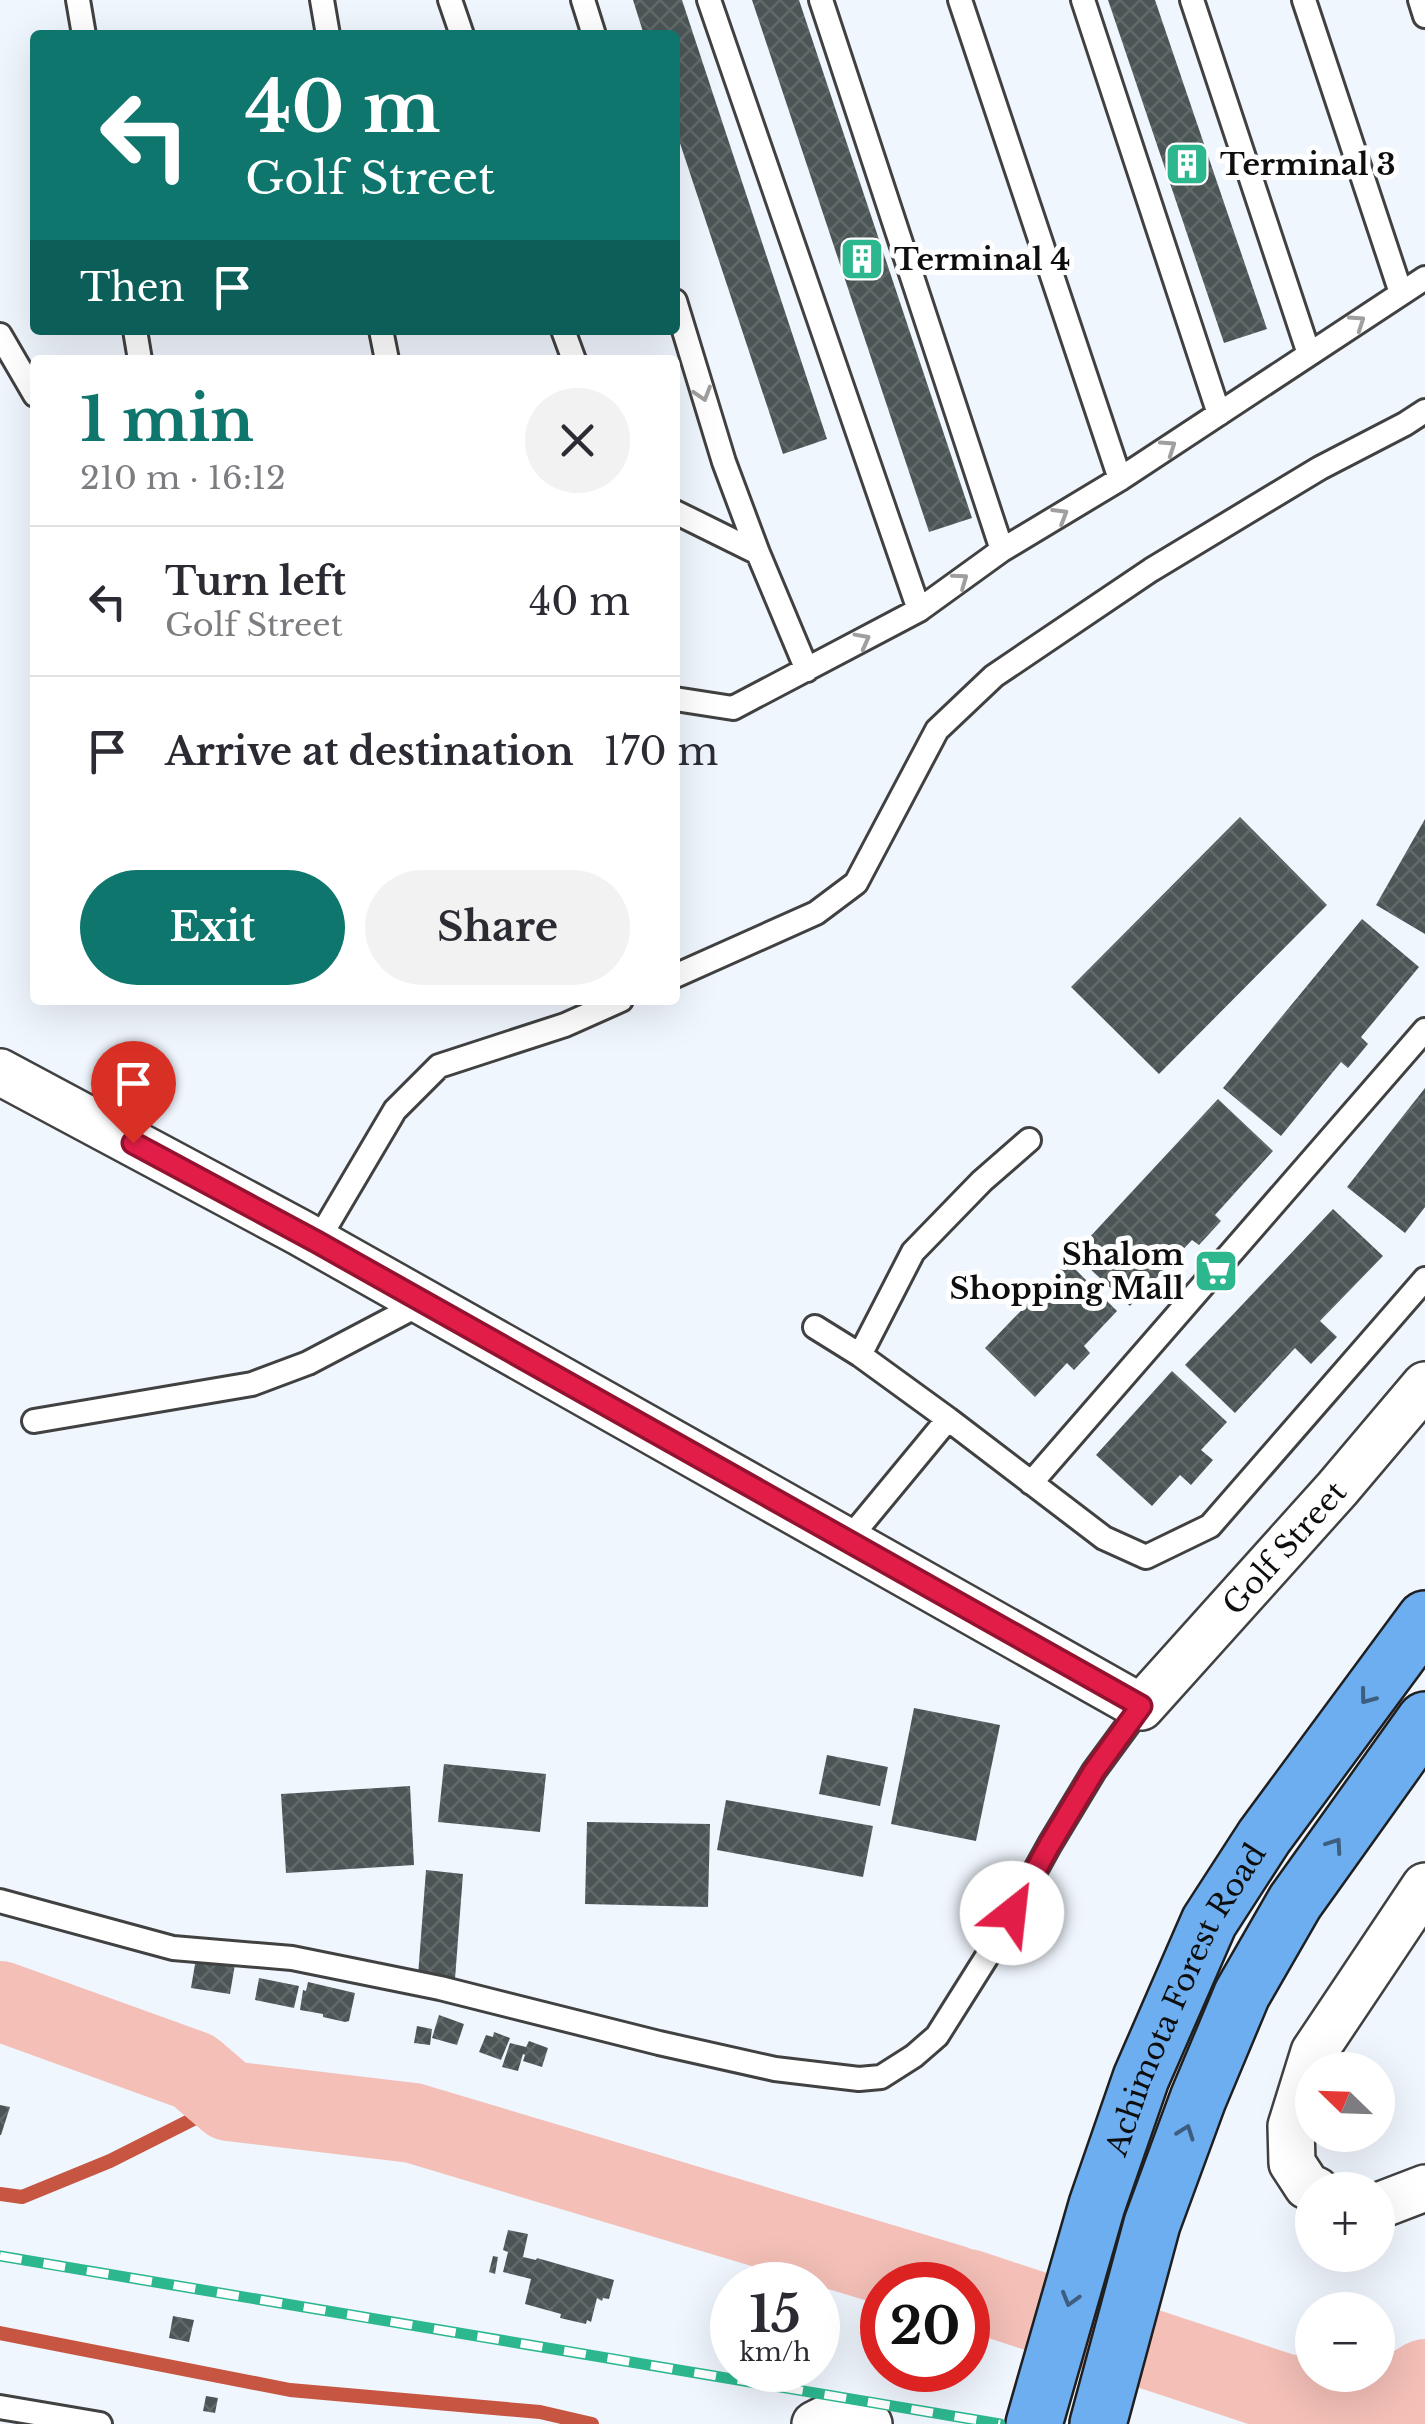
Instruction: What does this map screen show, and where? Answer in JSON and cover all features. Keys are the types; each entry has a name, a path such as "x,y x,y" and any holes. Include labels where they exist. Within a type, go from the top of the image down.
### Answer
{"main road":[{"name":"Achimota Forest Road","path":"1034,2424 1098,2205 1141,2078 1209,1922 1264,1837 1425,1619"},
{"name":"Achimota Forest Road","path":"1098,2424 1152,2224 1242,1994 1295,1902 1425,1720"}],"street":[{"path":"0,1072 317,1242 1141,1706"},
{"name":"Golf Street","path":"1141,1706 1338,1489 1425,1384"},
{"path":"1297,2172 1292,2163 1291,2126 1314,2052 1425,1886"},
{"path":"1395,2199 1425,2188"},
{"path":"815,2424 827,2418 869,2424"}],"lane":[{"path":"78,0 83,30"},
{"path":"322,0 327,30"},
{"path":"450,0 460,30"},
{"path":"583,0 592,30"},
{"path":"709,0 919,610"},
{"path":"821,0 1002,550"},
{"path":"960,0 1120,480"},
{"path":"1083,0 1218,414"},
{"path":"1192,0 1310,354"},
{"path":"1304,0 1401,294"},
{"path":"1420,0 1425,16"},
{"path":"680,701 732,708 919,610 1002,550 1120,480 1425,278"},
{"path":"680,317 724,462 807,670"},
{"path":"0,335 30,386"},
{"path":"680,974 816,912 856,882 937,730 994,676 1151,570 1320,468 1425,411"},
{"path":"680,514 758,553"},
{"path":"317,1242 395,1110 440,1066 564,1025 609,1005"},
{"path":"1030,1482 1425,1030"},
{"path":"860,1355 913,1252 982,1181 1029,1140"},
{"path":"815,1327 948,1419 1104,1538 1146,1557 1210,1526 1425,1279"},
{"path":"34,1421 252,1384 308,1364 424,1302"},
{"path":"848,1540 948,1419"},
{"name":"Golf Street","path":"0,1901 173,1948 292,1958 440,1988 774,2068 859,2079 881,2076 937,2036 1094,1771 1141,1706"},
{"path":"0,2408 100,2424"}],"building":[{"path":"633,0 682,0 827,439 783,454 680,143 680,30 642,30"},
{"name":"Terminal 4","path":"752,0 799,0 972,518 929,532"},
{"name":"Terminal 3","path":"1108,0 1155,0 1267,329 1224,343"},
{"path":"1240,817 1327,905 1159,1074 1071,987"},
{"path":"1425,819 1425,934 1376,905"},
{"path":"1362,919 1419,967 1361,1037 1368,1044 1348,1068 1341,1062 1281,1136 1223,1088"},
{"path":"1425,1088 1425,1207 1405,1233 1347,1187"},
{"path":"1218,1099 1273,1151 1215,1215 1221,1221 1199,1245 1192,1240 1130,1306 1074,1254"},
{"path":"1333,1209 1383,1256 1320,1321 1337,1337 1311,1364 1295,1348 1235,1413 1185,1365"},
{"path":"1068,1262 1117,1311 1084,1346 1090,1353 1074,1370 1067,1363 1035,1397 985,1348"},
{"path":"1172,1371 1227,1422 1201,1450 1213,1460 1191,1485 1180,1475 1152,1506 1096,1455"},
{"path":"914,1708 1000,1725 976,1841 891,1824"},
{"path":"827,1755 888,1767 880,1806 819,1794"},
{"path":"444,1764 546,1774 540,1832 438,1822"},
{"path":"410,1786 414,1865 286,1873 281,1794"},
{"path":"726,1800 873,1826 863,1877 717,1850"},
{"path":"587,1822 710,1824 708,1907 585,1904"},
{"path":"426,1870 463,1874 455,1979 418,1976"},
{"path":"196,1958 235,1964 230,1994 191,1988"},
{"path":"259,1978 299,1986 294,2008 255,2000"},
{"path":"308,1982 355,1993 349,2021 300,2010"},
{"path":"439,2015 464,2024 457,2045 432,2038"},
{"path":"417,2026 432,2029 430,2045 414,2043"},
{"path":"494,2032 510,2038 501,2060 479,2052 486,2035 493,2037"},
{"path":"529,2041 548,2048 542,2067 523,2061 523,2054 518,2071 502,2067 510,2043 526,2047"},
{"path":"0,2105 10,2107 1,2135 0,2135"},
{"path":"508,2230 528,2234 523,2257 614,2280 609,2299 597,2298 591,2322 560,2318 561,2314 525,2304 531,2279 503,2272"},
{"path":"493,2256 498,2257 495,2274 489,2272"},
{"path":"173,2316 194,2320 189,2342 169,2338"},
{"path":"206,2396 218,2398 215,2413 203,2411"}],"waterway":[{"path":"0,2001 194,2071 229,2101 413,2123 877,2262"},
{"path":"0,2194 22,2197 110,2161 229,2101"},
{"path":"990,2296 1285,2394 1385,2403 1425,2379"},
{"path":"0,2333 290,2390 540,2412 592,2424"}],"railway":[{"path":"0,2256 1000,2424"}],"place":[{"name":"Terminal 3","path":"1187,164"},
{"name":"Terminal 4","path":"862,259"},
{"name":"Shalom Shopping Mall","path":"1216,1271"}],"route":[{"path":"133,1143 317,1242 1141,1706 1094,1771 1012,1913"}]}
